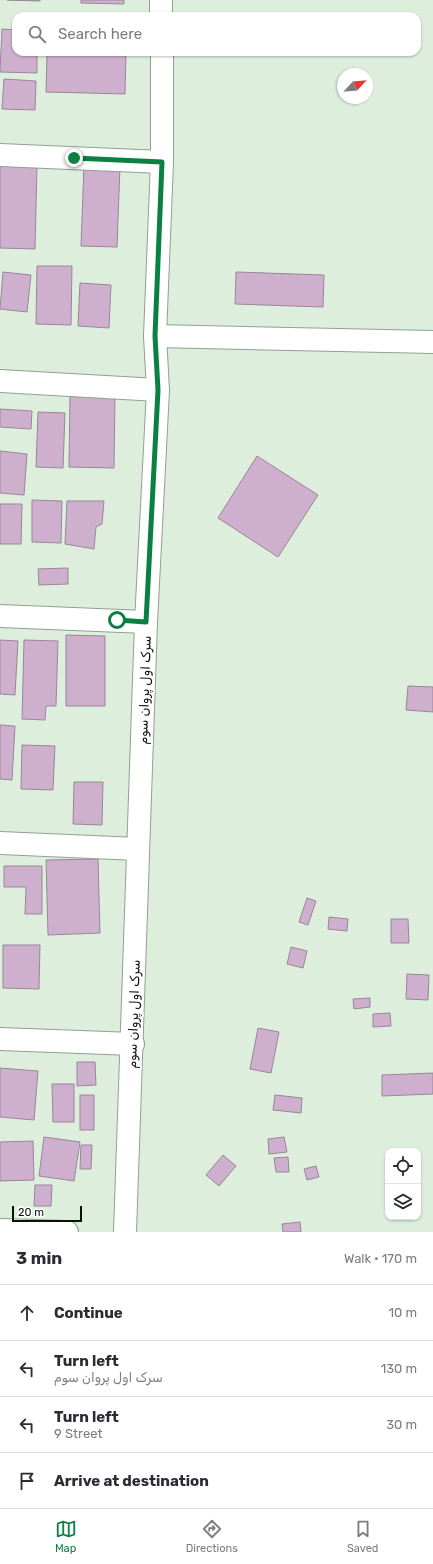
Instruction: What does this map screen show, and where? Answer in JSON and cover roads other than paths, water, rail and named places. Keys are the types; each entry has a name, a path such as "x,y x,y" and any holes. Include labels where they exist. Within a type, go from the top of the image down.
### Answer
{"street":[{"path":"161,0 161,12"},
{"name":"سرک اول پروان سوم","path":"125,1232 133,1044 146,622 158,390 155,336 162,162 162,56"},
{"path":"0,155 162,162"},
{"path":"155,336 433,342"},
{"path":"0,382 158,390"},
{"path":"0,616 146,622"},
{"path":"0,843 138,849"},
{"path":"0,1039 133,1044"},
{"path":"0,1230 67,1232"}]}
